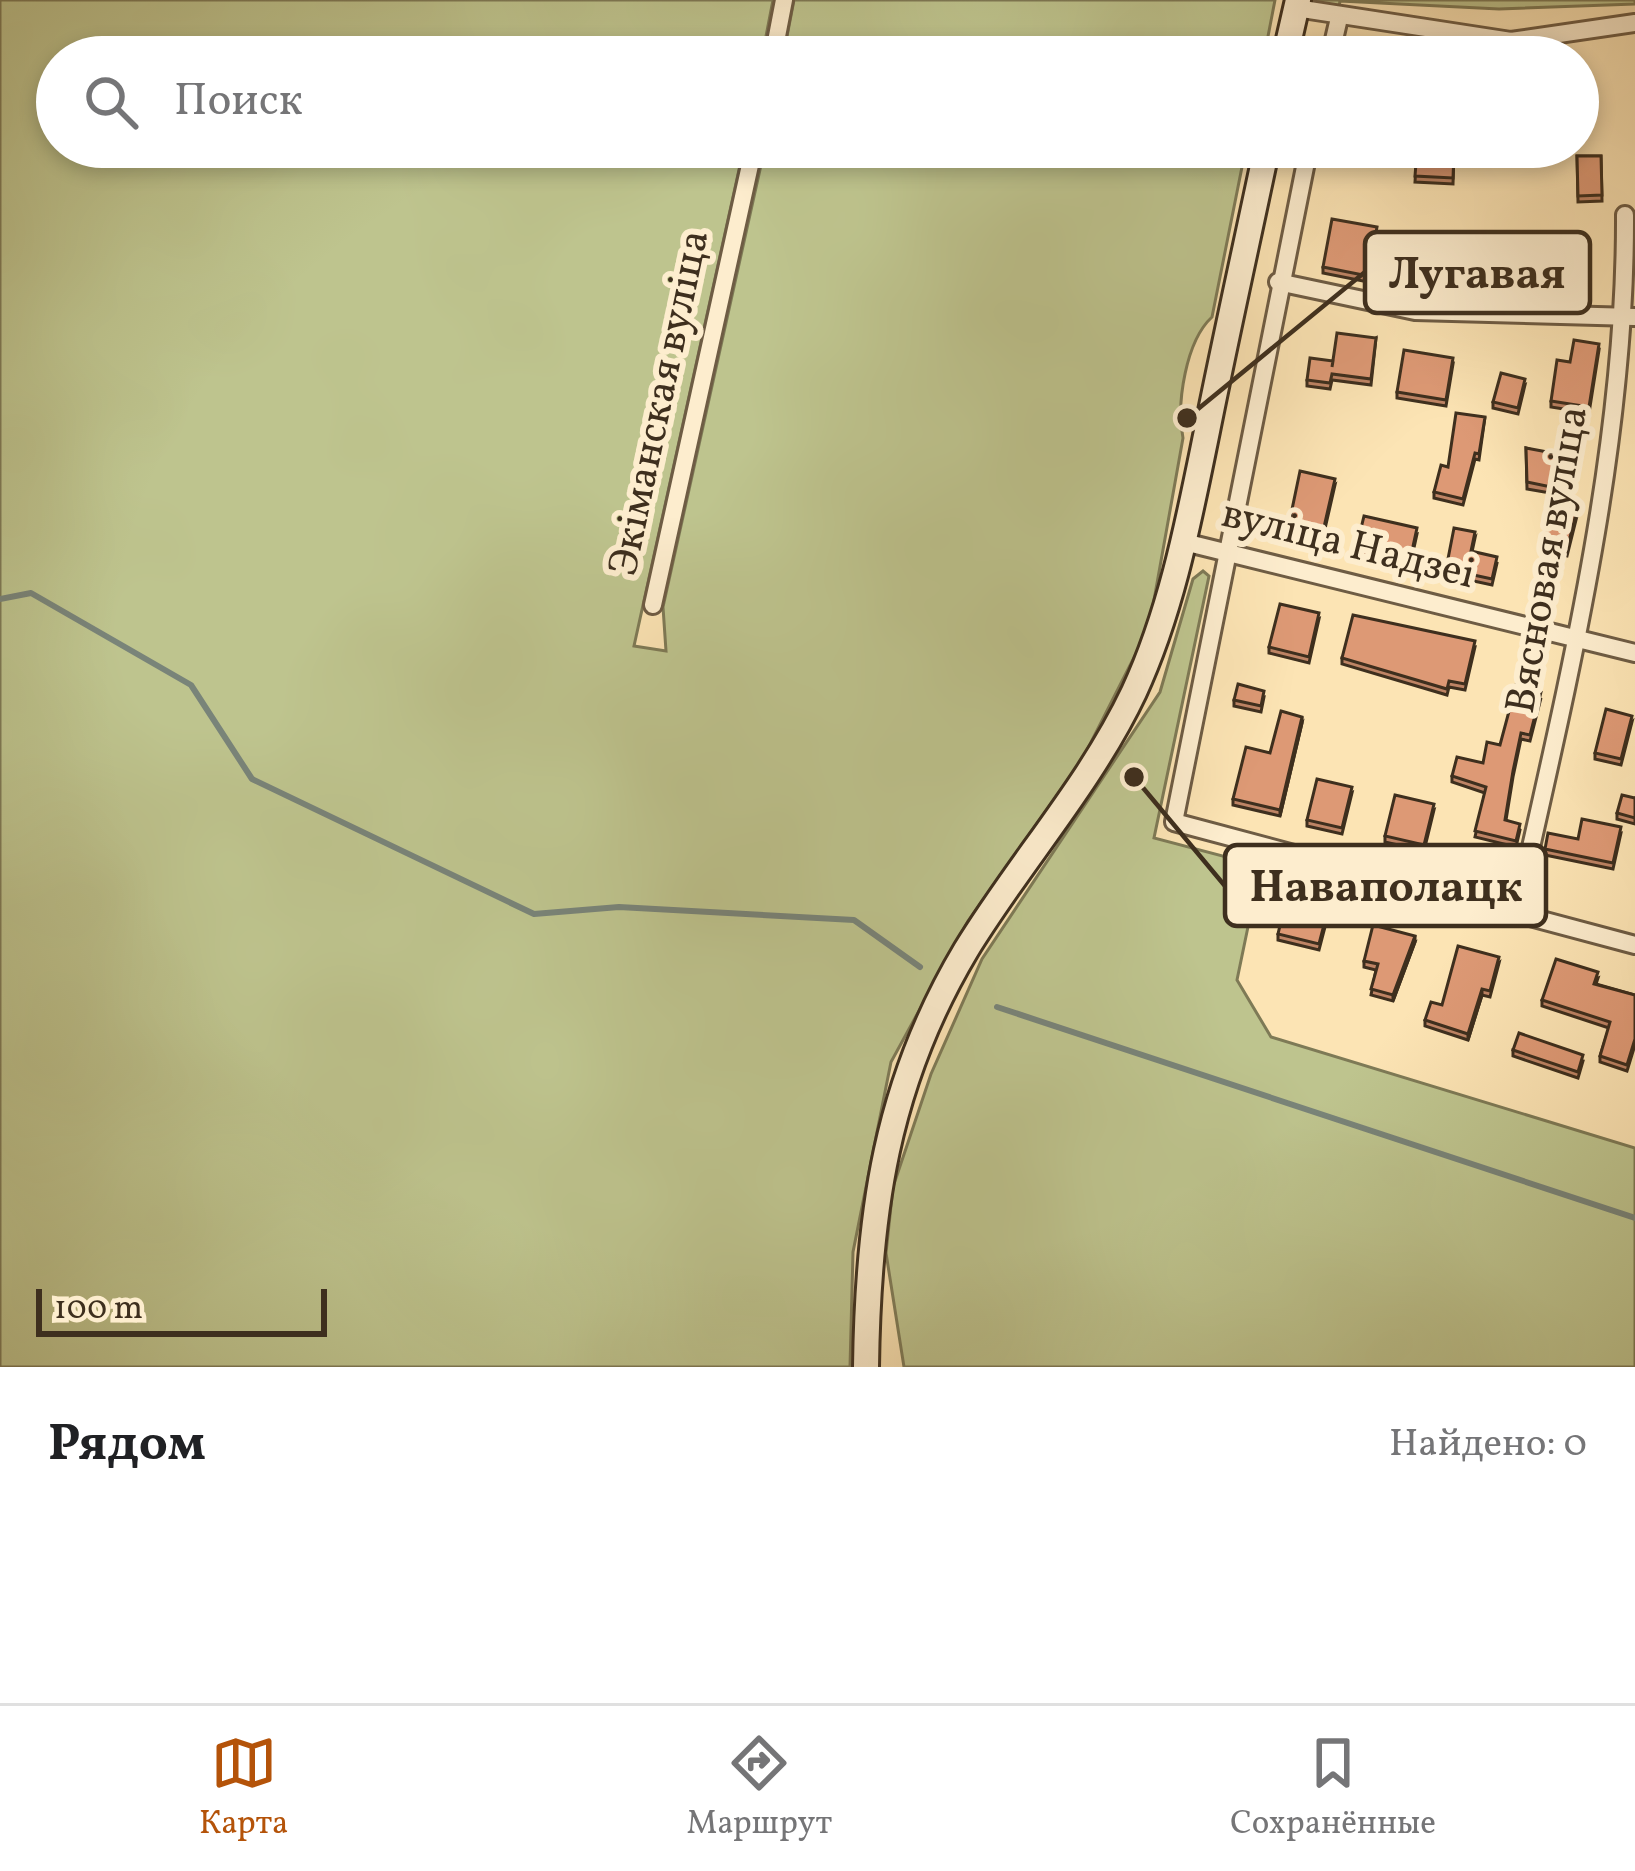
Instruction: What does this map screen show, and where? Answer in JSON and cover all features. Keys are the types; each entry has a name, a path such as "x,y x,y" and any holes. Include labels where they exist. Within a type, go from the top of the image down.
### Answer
{"main road":[{"path":"1290,36 1297,4"},
{"path":"866,1367 867,1253 890,1126 934,1010 1002,897 1093,765 1133,693 1184,542 1263,168"}],"street":[{"path":"776,36 784,0"},
{"path":"1297,4 1339,18 1474,36"},
{"path":"1335,36 1339,18"},
{"path":"1544,36 1635,22"},
{"name":"Экіманская вуліца","path":"653,605 749,168"},
{"path":"1304,168 1224,552 1174,822 1635,944"},
{"name":"Вясновая вуліца","path":"1516,914 1577,639 1630,318 1625,215"},
{"path":"1278,282 1415,311 1630,318"},
{"name":"вуліца Надзеі","path":"1184,542 1635,653"}],"green space":[{"path":"0,0 773,0 766,36 36,36 36,168 739,168 634,646 666,651 663,607 760,168 1242,168 1212,317 1196,341 1185,373 1183,438 1149,628 1082,760 968,921 891,1062 853,1252 850,1367 0,1367"},
{"path":"794,0 1275,0 1268,36 787,36"},
{"path":"1317,0 1635,0 1635,4 1499,9 1340,1 1338,12"},
{"path":"1203,571 1209,576 1154,838 1238,860 1232,888 1255,893 1237,980 1271,1037 1635,1148 1635,1367 904,1367 886,1253 893,1187 931,1074 982,959 1160,692 1193,579"}],"building":[{"path":"1601,156 1602,195 1578,196 1577,168 1599,168"},
{"path":"1416,168 1453,168 1453,178 1415,176"},
{"path":"1332,219 1377,227 1368,276 1323,267"},
{"path":"1337,333 1376,338 1371,379 1332,374 1330,383 1307,380 1310,358 1333,361"},
{"path":"1574,340 1599,344 1589,407 1551,401 1557,360 1570,362"},
{"path":"1404,350 1453,358 1446,400 1397,392"},
{"path":"1501,373 1525,379 1518,408 1493,402"},
{"path":"1456,413 1485,417 1479,454 1475,453 1463,499 1434,492 1441,465 1448,467"},
{"path":"1526,448 1574,457 1571,474 1559,472 1556,488 1527,482"},
{"path":"1300,471 1335,479 1324,527 1290,519"},
{"path":"1553,499 1578,506 1567,549 1542,543"},
{"path":"1364,516 1417,528 1410,560 1356,549"},
{"path":"1454,528 1475,532 1471,551 1497,557 1492,579 1446,569"},
{"path":"1280,604 1319,613 1309,657 1269,647"},
{"path":"1353,615 1475,641 1465,684 1449,681 1447,689 1342,658"},
{"path":"1238,684 1264,691 1261,706 1234,700"},
{"path":"1516,685 1541,692 1530,735 1521,733 1513,771 1505,820 1520,824 1516,841 1475,831 1486,787 1452,776 1457,757 1483,763 1487,742 1500,745"},
{"path":"1606,709 1632,716 1621,759 1595,753"},
{"path":"1281,711 1302,717 1280,810 1233,799 1246,747 1270,753"},
{"path":"1317,779 1352,787 1342,828 1307,820"},
{"path":"1395,795 1434,804 1424,845 1385,836"},
{"path":"1622,795 1635,798 1635,818 1617,813"},
{"path":"1582,819 1621,827 1613,863 1545,849 1548,833 1578,839"},
{"path":"1290,884 1332,894 1319,944 1278,934"},
{"path":"1373,925 1415,936 1393,995 1371,989 1378,964 1364,961"},
{"path":"1458,946 1499,957 1490,991 1482,989 1468,1034 1425,1020 1431,1002 1442,1005"},
{"path":"1556,959 1598,972 1594,984 1635,995 1635,1039 1627,1065 1600,1056 1610,1022 1542,1000"},
{"path":"1519,1033 1583,1055 1578,1072 1513,1050"}],"waterway":[{"path":"0,599 31,593 191,685 252,779 534,914 619,907 854,920 920,967"},
{"path":"997,1007 1635,1218"}],"place":[{"name":"Лугавая","path":"1187,418"},
{"name":"Наваполацк","path":"1134,777"}]}
